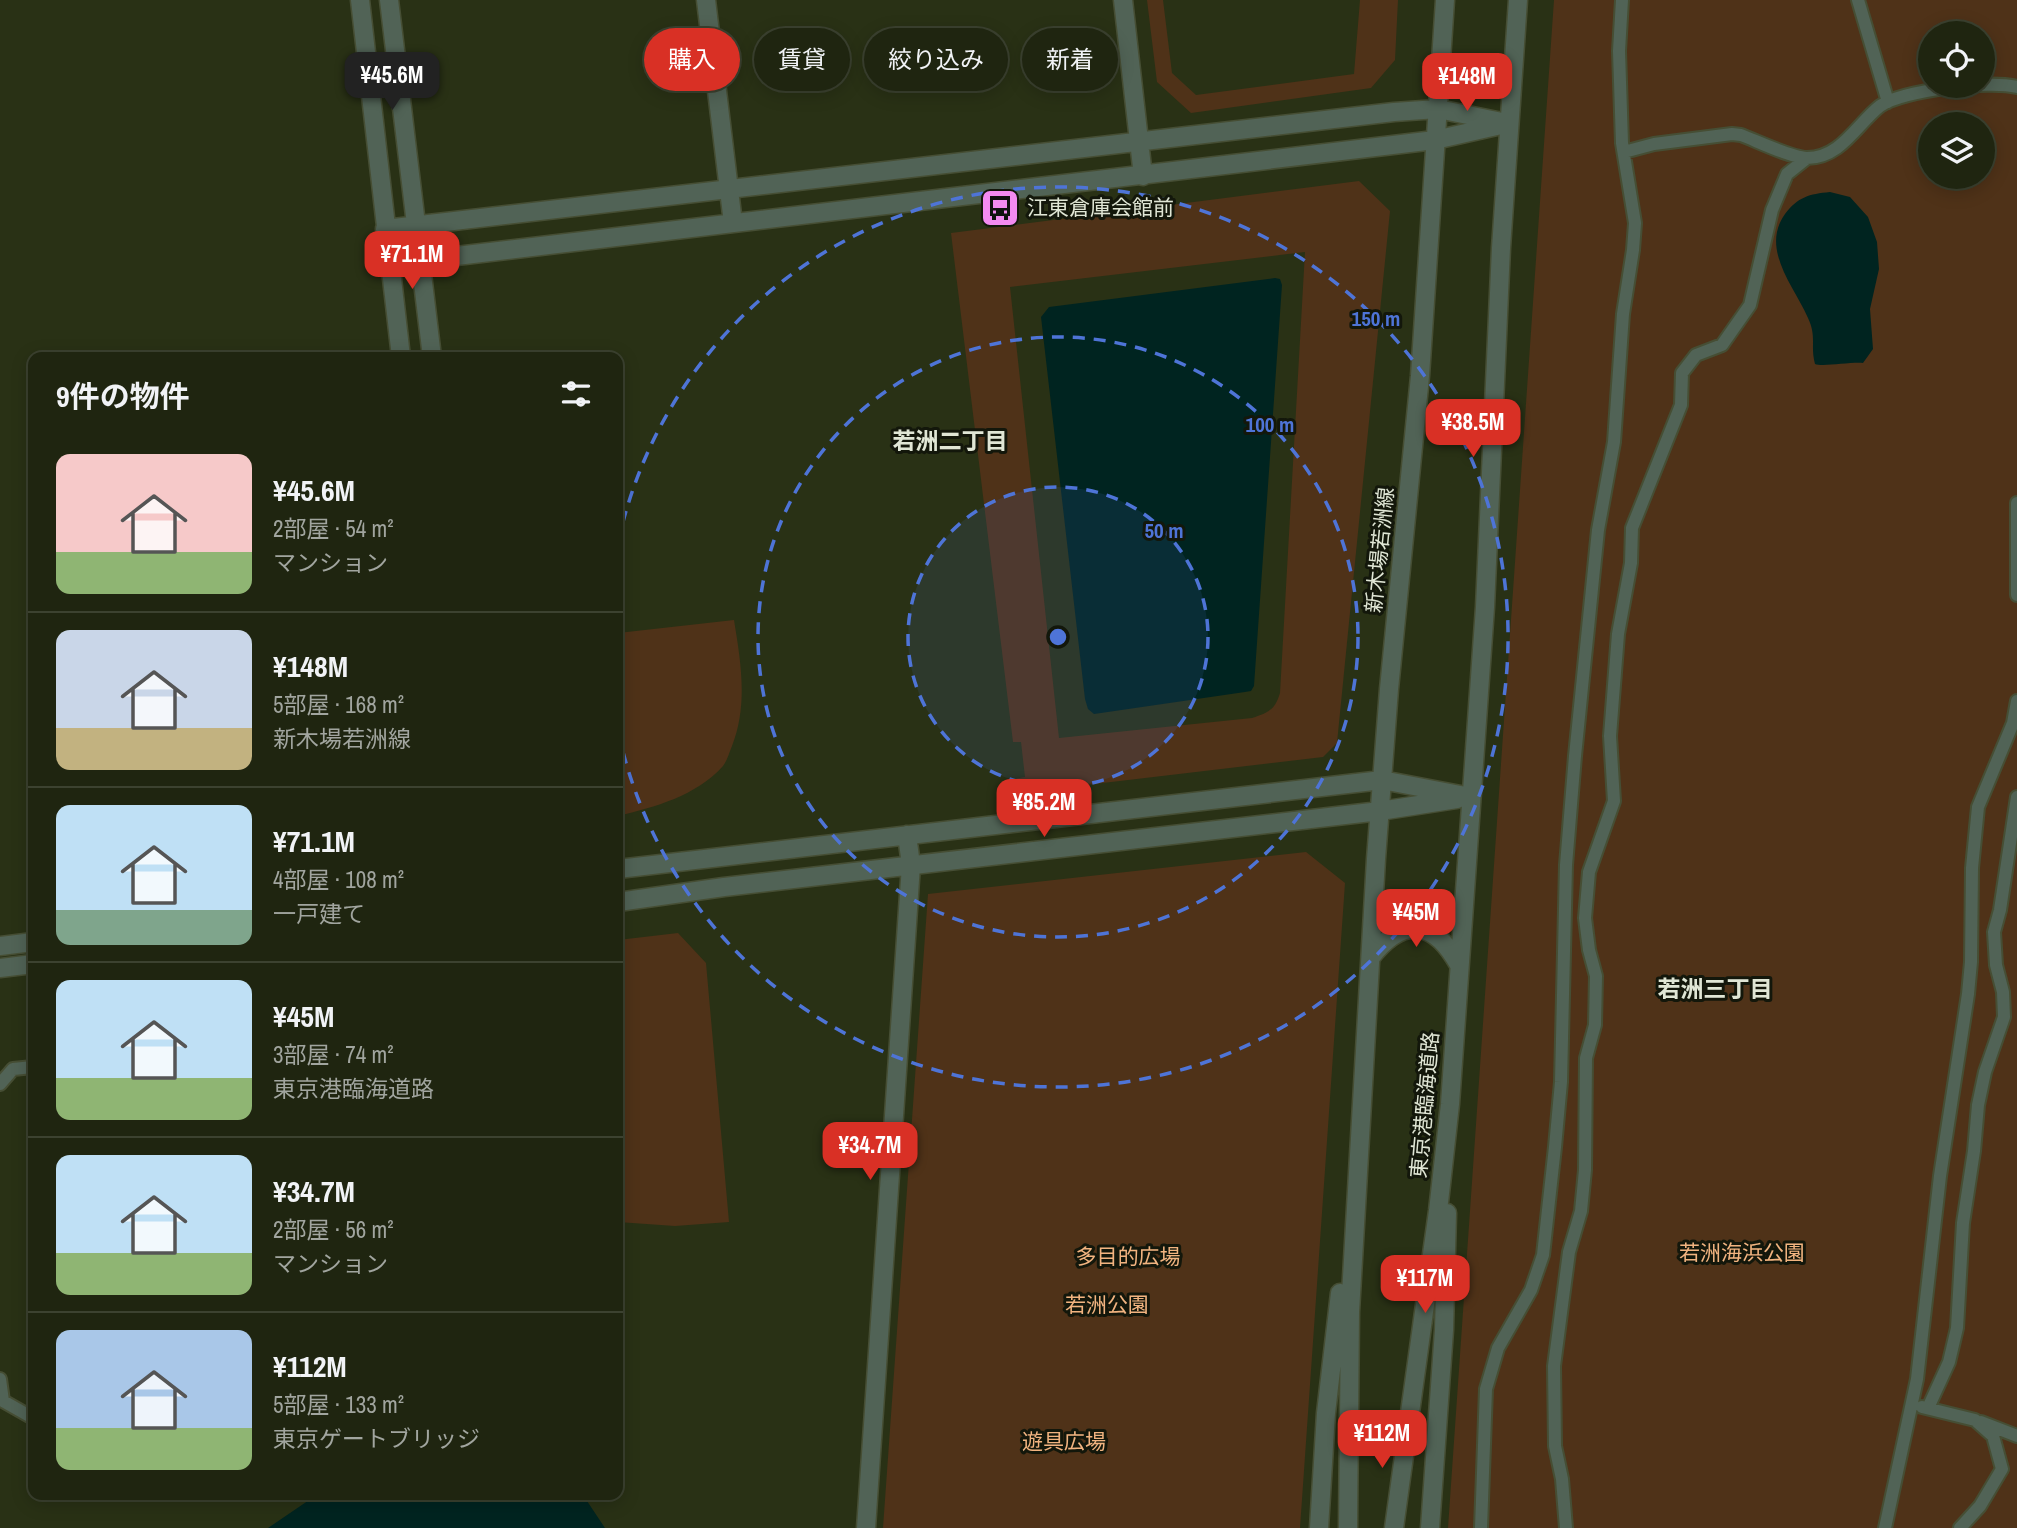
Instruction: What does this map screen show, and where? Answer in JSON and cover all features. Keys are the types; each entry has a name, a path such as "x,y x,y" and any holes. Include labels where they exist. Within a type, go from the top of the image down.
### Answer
{"street":[{"path":"360,0 400,352"},
{"path":"389,0 431,352"},
{"path":"706,0 733,223"},
{"path":"1123,0 1143,176"},
{"name":"新木場若洲線","path":"1380,810 1420,376 1445,0"},
{"path":"1471,796 1485,607 1507,123 1518,0"},
{"path":"385,229 1438,109 1507,123"},
{"path":"389,264 1435,140 1507,123"},
{"path":"623,868 1382,780 1471,796"},
{"path":"623,901 1380,810 1471,796"},
{"name":"東京港臨海道路","path":"1394,1528 1450,1104 1471,796"},
{"path":"1348,1528 1350,1312 1380,810"},
{"path":"866,1528 911,865 907,835"},
{"path":"1371,957 1381,944 1394,935 1408,929 1424,929 1443,940 1459,965"},
{"path":"0,946 28,943"},
{"path":"0,968 28,965"},
{"path":"1430,1528 1444,1330 1450,1104"},
{"path":"1319,1528 1326,1413 1361,1109"}],"lane":[{"path":"1481,1528 1486,1389 1498,1348 1531,1290 1543,1255 1548,1225 1561,1082 1566,866 1574,770 1598,530 1614,442 1623,314 1635,223 1624,152 1619,51 1622,0"},
{"path":"1858,0 1888,102"},
{"path":"1566,1528 1562,1479 1555,1446 1554,1366 1570,1252 1581,1211 1585,1170 1585,1070 1595,1025 1596,976 1585,918 1589,872 1614,801 1610,736 1618,634 1631,563 1632,528 1681,405 1682,373 1696,355 1722,345 1750,305 1772,210 1787,174 1807,158 1822,155 1848,140 1880,107 1898,97 1963,87 2017,87"},
{"path":"1624,152 1654,144 1732,134 1807,158"},
{"path":"2017,503 2017,595"},
{"path":"1885,1528 1917,1379 1947,1125 1968,995 1972,869 1978,807 2013,723 2017,701"},
{"path":"1928,1408 1949,1362 1957,1328 1963,1223 1978,1105 1985,1072 2004,1017 1994,932 2000,910 2017,797"},
{"path":"0,1084 13,1069 28,1068"},
{"path":"0,1379 3,1401 28,1415"},
{"path":"1911,1404 1975,1420 2017,1436"},
{"path":"1960,1528 1980,1506 2001,1469 1993,1436 1975,1420"}],"green space":[{"path":"1147,0 1163,0 1172,73 1196,95 1354,74 1360,0 1398,0 1395,60 1371,88 1191,113 1157,82"},
{"name":"若洲海浜公園","path":"1554,0 2017,0 2017,1528 1448,1528"},
{"path":"1359,181 1390,211 1337,743 1323,757 1009,794 1008,780 1025,777 1021,742 1013,742 951,233","holes":["1305,252 1280,693 1270,710 1252,718 1059,738 1010,287"]},
{"path":"734,620 741,668 742,699 732,746 724,764 712,776 688,793 623,815 623,632"},
{"name":"若洲公園","path":"1306,852 1345,883 1300,1528 883,1528 928,894"},
{"path":"678,933 706,963 729,1222 675,1226 623,1222 623,939"}],"water":[{"path":"1830,192 1850,197 1868,217 1877,242 1879,269 1870,309 1873,349 1863,363 1815,364 1811,325 1778,254 1778,227 1790,208 1804,197"},
{"path":"1280,279 1282,285 1254,686 1251,691 1094,714 1088,709 1085,699 1041,317 1049,307"},
{"path":"309,1500 586,1500 605,1528 268,1528"}],"place":[{"name":"江東倉庫会館前","path":"1000,208"}],"district":[{"name":"若洲二丁目","path":"950,441"},
{"name":"若洲三丁目","path":"1715,989"}],"park label":[{"name":"多目的広場","path":"1128,1257"},
{"name":"遊具広場","path":"1064,1442"}]}
